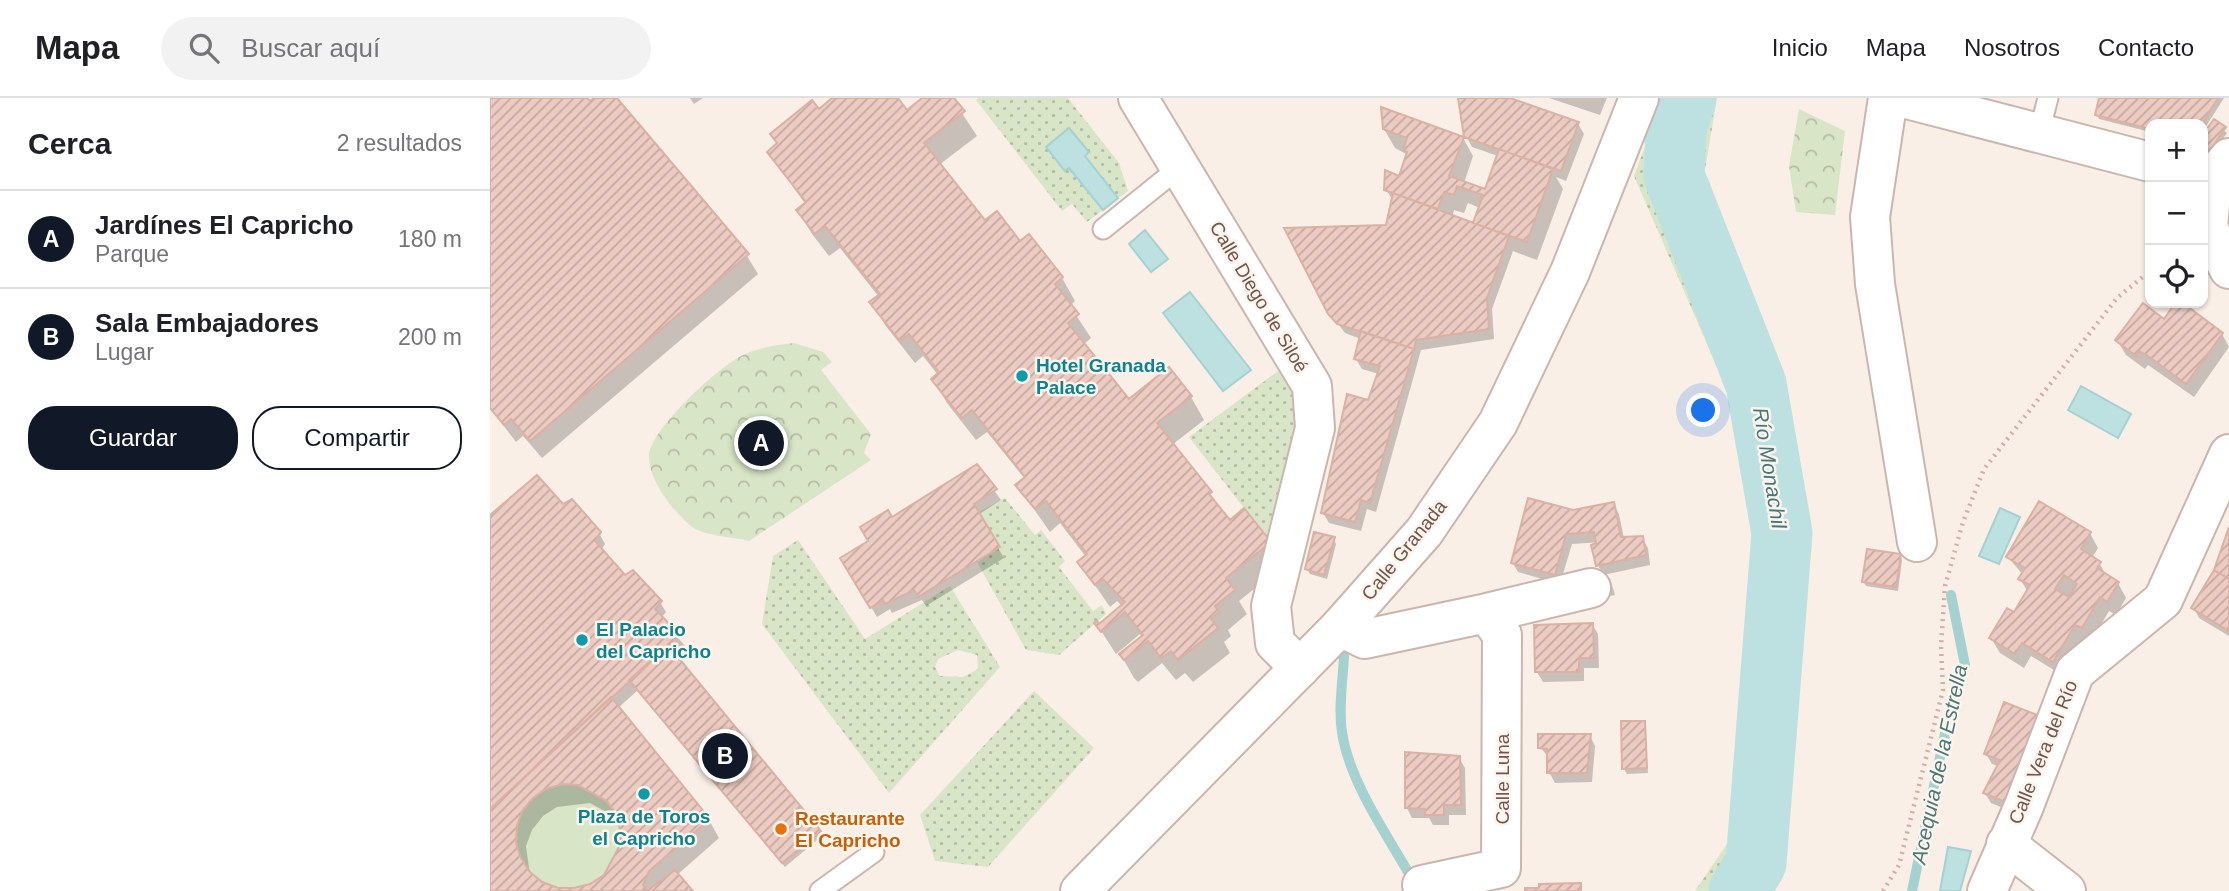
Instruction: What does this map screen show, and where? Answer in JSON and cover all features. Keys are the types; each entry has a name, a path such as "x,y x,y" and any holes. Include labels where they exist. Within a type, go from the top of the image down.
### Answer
{"street":[{"name":"Calle Diego de Siloé","path":"1138,98 1312,386 1315,428 1271,606 1275,643 1300,668"},
{"name":"Calle Granada","path":"1080,891 1340,627 1424,532 1498,423 1570,272 1639,98"},
{"path":"1888,98 1870,217 1875,284 1917,542"},
{"path":"1903,98 2044,116 2145,160"},
{"path":"2214,170 2208,228 2229,270"},
{"name":"Calle Vera del Río","path":"1987,891 2024,806 2075,672 2164,600 2229,454"},
{"path":"1340,627 1365,639 1591,588"},
{"name":"Calle Luna","path":"1422,885 1502,868 1502,635 1487,613"},
{"path":"2006,844 2066,891"}],"lane":[{"path":"1103,229 1180,167"},
{"path":"820,891 874,852"}],"path":[{"path":"1884,891 1899,865 1942,690 1941,646 1945,586 1963,522 1984,470 2118,298 2145,275"}],"green space":[{"path":"1068,98 1119,163 1128,191 1118,198 1085,156 1089,153 1069,129 1066,171 1069,168 1103,210 1087,222 1072,204 1062,211 976,100"},
{"path":"1663,98 1717,98 1704,176 1775,397 1800,537 1790,796 1761,891 1695,891 1731,838 1752,750 1760,636 1751,513 1727,390 1634,176"},
{"path":"1799,109 1845,131 1835,215 1796,212 1789,166"},
{"path":"794,343 823,352 832,362 821,370 871,434 864,453 871,460 749,541 692,527 677,513 657,485 649,455 653,444 661,430 688,399 732,361 756,350"},
{"path":"1285,366 1301,390 1278,552 1189,437"},
{"path":"1005,498 1035,535 1041,530 1065,561 1059,567 1093,611 1102,605 1106,614 1059,655 1026,650 977,562 1000,547 979,512"},
{"path":"798,540 865,639 950,586 1000,667 889,793 762,624 773,556","holes":["958,650 977,655 978,669 963,677 940,676 935,667 938,659"]},
{"path":"1034,691 1094,748 988,867 935,861 920,815"},
{"path":"568,785 588,789 605,800 616,817 620,837 616,857 605,874 588,885 568,889 548,885 531,874 520,857 516,837 520,817 531,800 548,789"}],"water":[{"path":"1069,128 1089,152 1085,156 1118,198 1103,210 1069,168 1065,171 1046,147"},
{"path":"1145,230 1168,259 1151,272 1129,244"},
{"path":"1190,292 1251,370 1223,391 1163,313"},
{"path":"2081,386 2131,414 2118,438 2068,410"},
{"path":"2000,508 2020,517 1999,564 1979,556"},
{"path":"1948,847 1971,851 1960,891 1940,891"}],"building":[{"path":"490,98 587,98 590,101 594,98 617,98 749,254 530,441 511,419 504,425 490,408"},
{"name":"Hotel Granada Palace","path":"832,98 898,98 907,110 922,98 954,98 965,111 924,143 985,220 997,211 1020,241 1029,234 1063,277 1055,284 1079,314 1068,323 1129,399 1169,367 1192,396 1157,423 1212,492 1209,494 1230,520 1244,508 1271,542 1226,578 1235,590 1215,606 1219,612 1211,619 1218,628 1178,660 1171,651 1161,658 1148,641 1124,660 1119,654 1143,635 1125,612 1101,632 1094,623 1097,621 1099,624 1125,602 1103,579 1095,585 1077,562 1087,554 1046,501 1035,509 1015,485 1025,477 972,410 962,418 931,379 939,372 909,334 900,341 869,302 880,294 825,226 815,234 796,210 806,202 767,152 777,143 770,134 812,100 819,109"},
{"path":"1458,98 1510,98 1579,122 1561,171 1464,137"},
{"path":"2099,98 2218,98 2205,119 2145,119 2145,128 2095,115"},
{"path":"1381,107 1464,137 1449,176 1485,189 1499,149 1553,169 1527,242 1473,223 1483,195 1457,186 1454,195 1444,192 1438,209 1384,190 1385,170 1399,176 1407,152 1403,150 1407,138 1383,129"},
{"path":"2214,119 2226,127 2210,150 2208,149 2208,127"},
{"path":"1393,193 1509,236 1487,298 1489,329 1416,340 1414,349 1337,324 1328,314 1284,228 1386,225"},
{"path":"2143,303 2145,308 2150,308 2164,319 2172,308 2190,308 2223,333 2186,384 2148,356 2139,351 2136,356 2115,340"},
{"path":"1361,331 1414,349 1370,503 1361,500 1355,522 1321,513 1347,394 1368,400 1380,366 1354,359"},
{"path":"977,464 997,489 974,504 1000,547 918,597 914,590 885,604 883,600 870,608 840,558 868,541 860,527 888,510 892,517"},
{"name":"El Palacio del Capricho","path":"537,475 563,504 572,499 601,532 595,541 625,575 633,570 662,601 655,609 680,635 490,809 490,515"},
{"path":"1528,498 1573,510 1614,502 1621,537 1643,536 1646,555 1596,566 1591,545 1596,543 1594,532 1566,534 1555,575 1511,563"},
{"path":"2039,501 2091,532 2081,549 2101,562 2097,568 2119,582 2107,602 2100,597 2082,628 2075,625 2053,662 2022,643 2015,654 1989,638 2007,608 2014,612 2030,585 2018,579 2025,568 2006,557","holes":["2064,575 2077,584 2069,597 2055,589"]},
{"path":"2229,527 2229,579 2214,570"},
{"path":"1314,532 1335,537 1324,575 1305,569"},
{"path":"1867,549 1901,554 1896,587 1862,582"},
{"path":"2214,570 2229,579 2229,631 2191,608"},
{"path":"1593,623 1594,658 1579,658 1579,672 1535,672 1534,625"},
{"path":"668,645 821,831 782,863 629,680"},
{"name":"Plaza de Toros el Capricho","path":"611,697 710,819 649,871 643,885 647,891 490,891 490,809","holes":["562,784 578,785 607,801 616,814 620,830 619,847 604,875 590,884 558,888 542,882 530,872 516,843 517,826 522,811 533,798 546,789"]},
{"path":"2004,702 2045,718 2008,803 1983,793 2000,760 1984,754"},
{"path":"1621,721 1645,721 1647,768 1622,769"},
{"path":"1538,734 1591,734 1587,773 1547,773 1547,749 1538,748"},
{"path":"1405,752 1460,756 1461,805 1444,805 1444,815 1425,815 1425,809 1405,808"},
{"path":"675,870 693,891 647,891"},
{"path":"1581,883 1581,891 1525,891 1525,888 1539,888 1539,884"}],"waterway":[{"name":"Río Monachil","path":"1686,98 1676,128 1674,176 1756,384 1782,533 1756,863 1739,891"},
{"name":"Acequia de la Estrella","path":"1912,891 1948,719 1965,665 1951,595"},
{"path":"1344,656 1340,713 1346,751 1361,790 1414,882"}],"place":[{"name":"Hotel Granada Palace","path":"1022,376"},
{"name":"Jardínes El Capricho","path":"761,443"},
{"name":"El Palacio del Capricho","path":"582,640"},
{"name":"Sala Embajadores","path":"725,756"},
{"name":"Plaza de Toros el Capricho","path":"644,794"},
{"name":"Restaurante El Capricho","path":"781,829"}]}
